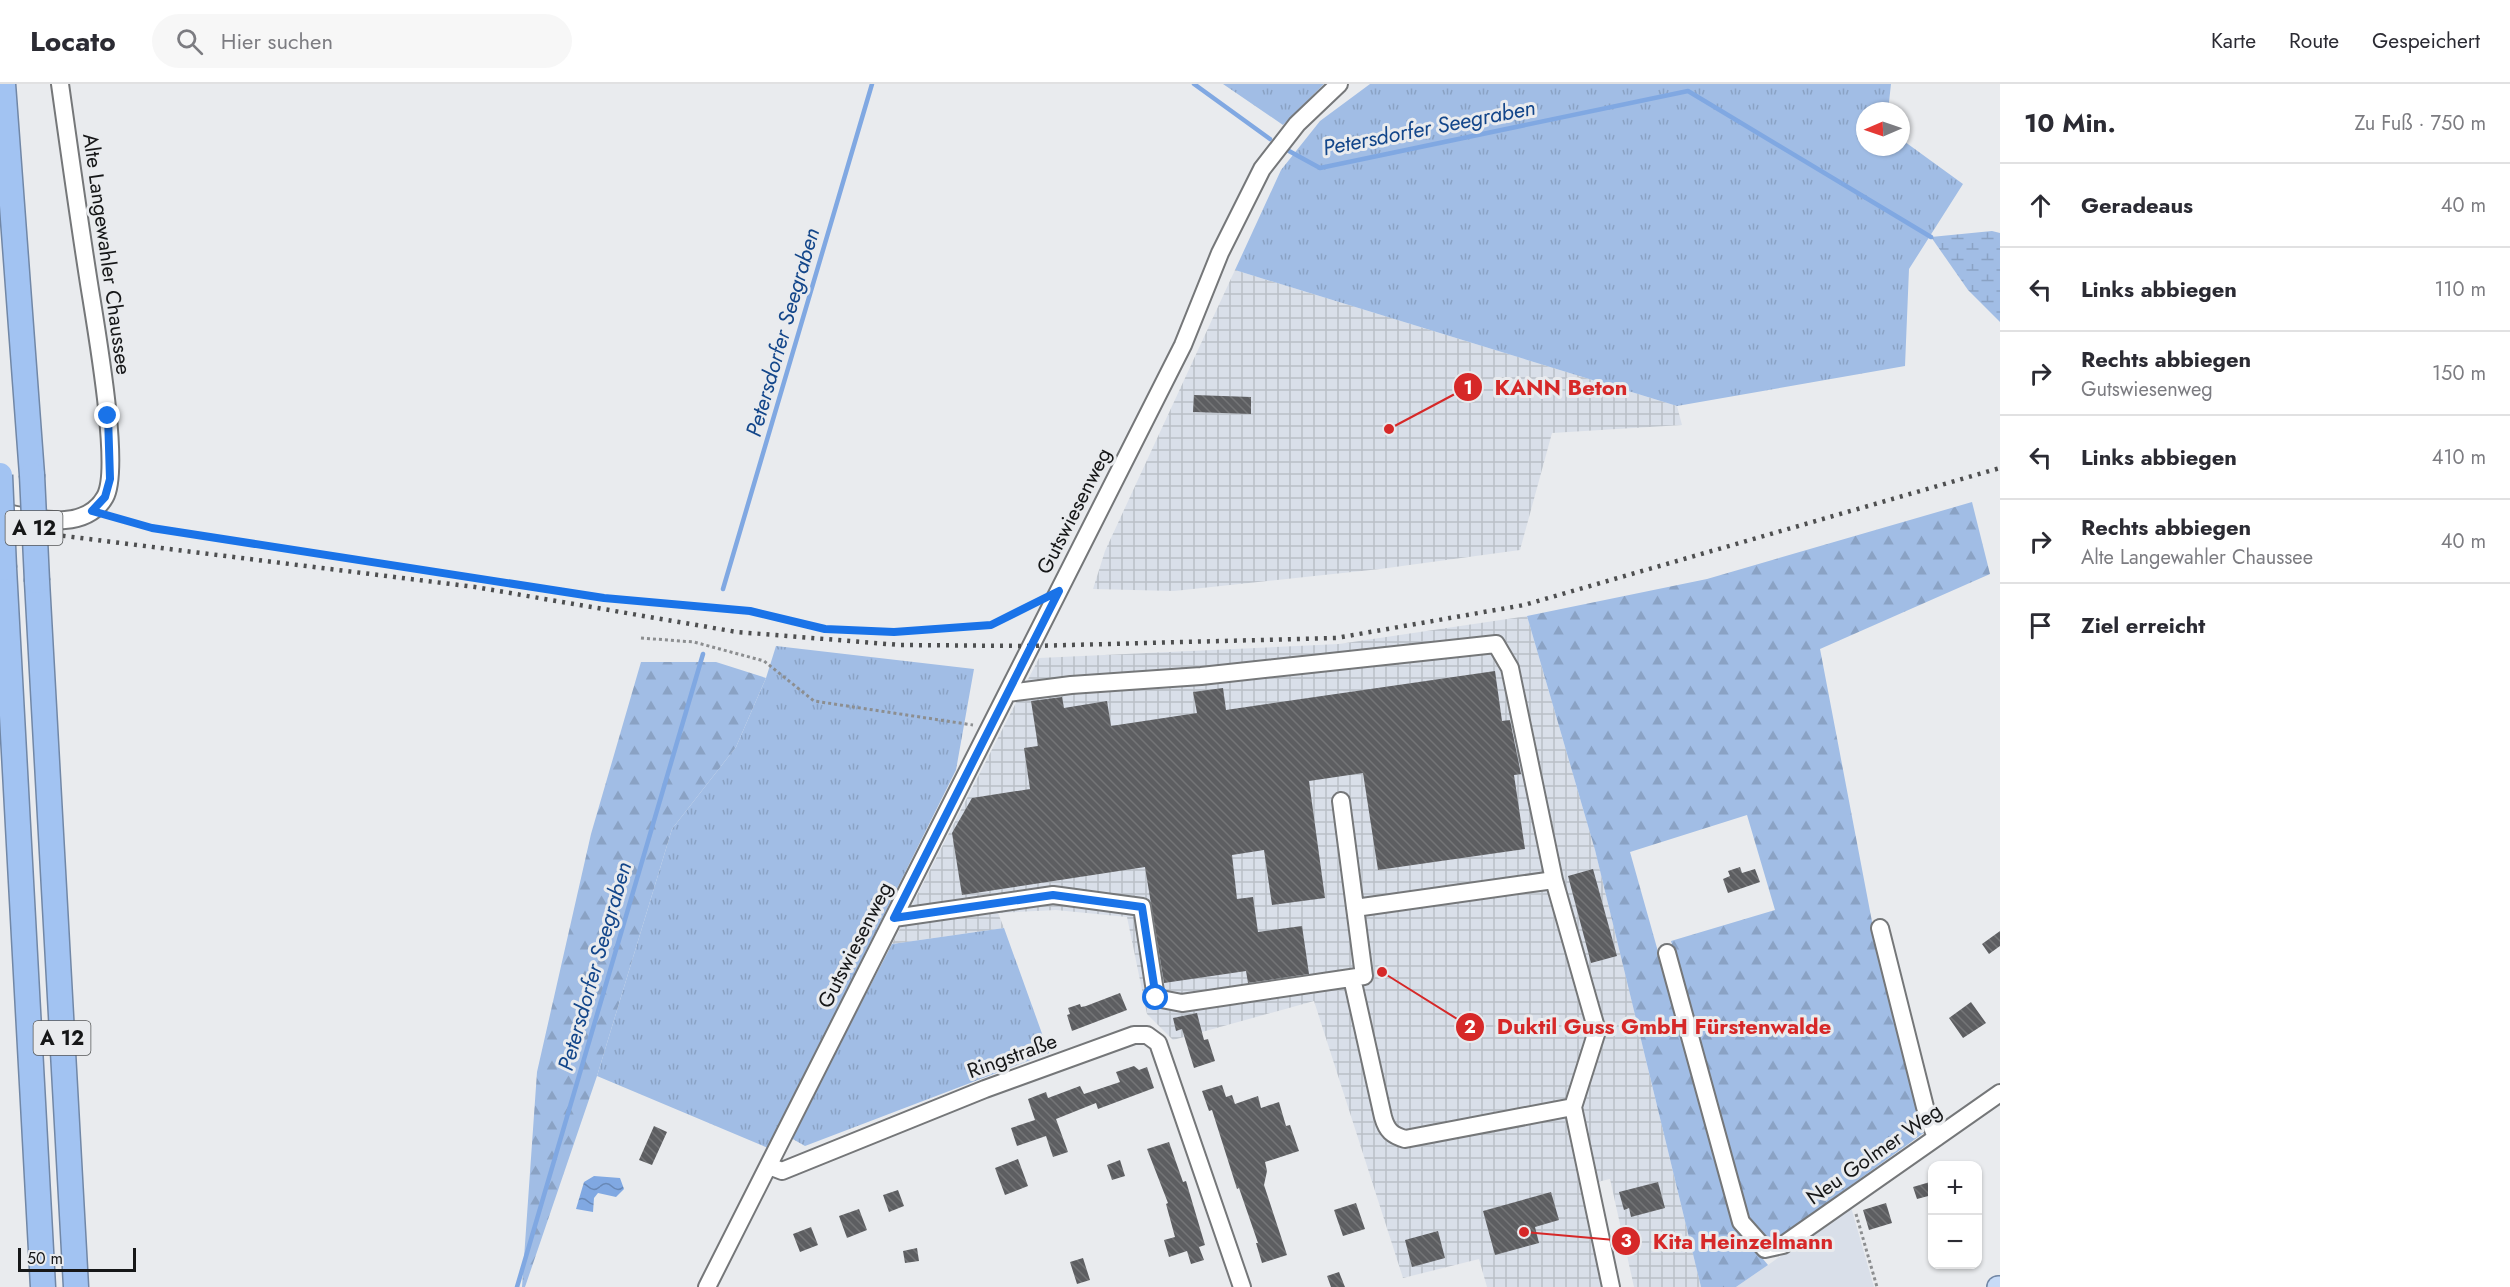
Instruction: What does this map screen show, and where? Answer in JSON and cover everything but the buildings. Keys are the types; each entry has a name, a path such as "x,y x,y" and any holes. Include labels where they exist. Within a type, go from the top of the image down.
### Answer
{"highway":[{"name":"A 12","path":"3,84 32,475 76,1287"},
{"name":"A 12","path":"0,475 43,1287"},
{"path":"73,1248 84,1287"}],"street":[{"name":"Alte Langewahler Chaussee","path":"60,84 108,416 110,479 105,497 92,511"},
{"name":"Gutswiesenweg","path":"770,1166 1183,345 1220,253 1262,169 1297,123 1339,84"},
{"path":"0,512 60,521 77,518 92,511"},
{"path":"1008,693 1071,685 1201,676 1496,644 1510,668 1554,880 1598,1031 1573,1107 1611,1287"},
{"path":"894,918 1053,895 1142,907 1156,998 1182,1004 1364,976 1341,801"},
{"path":"1355,908 1554,880"},
{"path":"1880,928 1925,1107 1936,1138"},
{"name":"Neu Golmer Weg","path":"1666,953 1741,1222 1765,1249 1783,1245 2000,1093"},
{"path":"1352,978 1383,1118 1387,1130 1394,1136 1405,1139 1573,1107"},
{"name":"Ringstraße","path":"770,1166 782,1171 985,1089 1134,1035 1147,1035 1158,1043 1242,1287"},
{"path":"707,1287 770,1166"}],"path":[{"path":"92,511 143,526 604,598 750,611 825,629 894,632 991,625 1059,591"},
{"path":"641,638 694,642 764,661 814,701 990,727"},
{"path":"1851,1198 1877,1287"}],"shaded area":[{"path":"1235,270 1677,406 1682,425 1552,433 1520,550 1380,569 1174,591 1093,589 1105,551"},
{"path":"1527,616 1595,850 1701,1287 1634,1287 1610,1179 1580,1186 1602,1287 1487,1287 1479,1259 1403,1278 1314,1001 1173,1040 1147,1014 1127,917 1056,910 998,913 1004,928 892,944 1039,658 1339,644"},
{"path":"1851,1207 1874,1287 1736,1287 1768,1265"}],"green space":[{"path":"1223,84 1324,84 1283,125"},
{"path":"1370,84 1891,84 1889,102 1856,102 1856,156 1910,156 1910,146 1963,184 1909,269 1905,366 1677,406 1235,270 1281,170 1320,121"},
{"path":"1992,231 2000,233 2000,322 1968,290 1931,237"},
{"path":"1972,502 1990,574 1820,649 1874,932 1925,1132 1778,1238 1766,1237 1748,1219 1671,941 1775,910 1747,815 1630,852 1735,1225 1768,1265 1736,1287 1701,1287 1595,850 1527,616 1707,579"},
{"path":"776,646 974,669 956,770 768,1148 597,1076 672,829 736,747 766,678"},
{"path":"641,662 716,662 766,678 736,747 672,829 597,1076 525,1287 522,1287 537,1072 591,834"},
{"path":"1004,928 1049,1053 805,1146 791,1138 892,944"}],"water":[{"path":"594,1176 620,1178 624,1189 616,1197 598,1193 594,1198 593,1212 576,1209 584,1182"}],"waterway":[{"name":"Petersdorfer Seegraben","path":"723,589 872,84"},
{"name":"Petersdorfer Seegraben","path":"1194,84 1270,139"},
{"name":"Petersdorfer Seegraben","path":"1289,151 1320,168 1688,91 1931,237"},
{"name":"Petersdorfer Seegraben","path":"517,1287 703,654"}],"railway":[{"path":"0,528 475,587 737,632 900,645 1031,646 1336,638 1524,605 2000,468"}],"place":[{"name":"KANN Beton","path":"1389,429"},
{"name":"Duktil Guss GmbH Fürstenwalde","path":"1382,972"},
{"name":"Kita Heinzelmann","path":"1524,1232"}],"route":[{"path":"108,416 110,479 105,497 92,511 152,528 604,598 750,611 825,629 894,632 991,625 1059,591 894,918 1053,895 1142,907 1156,998"}]}
